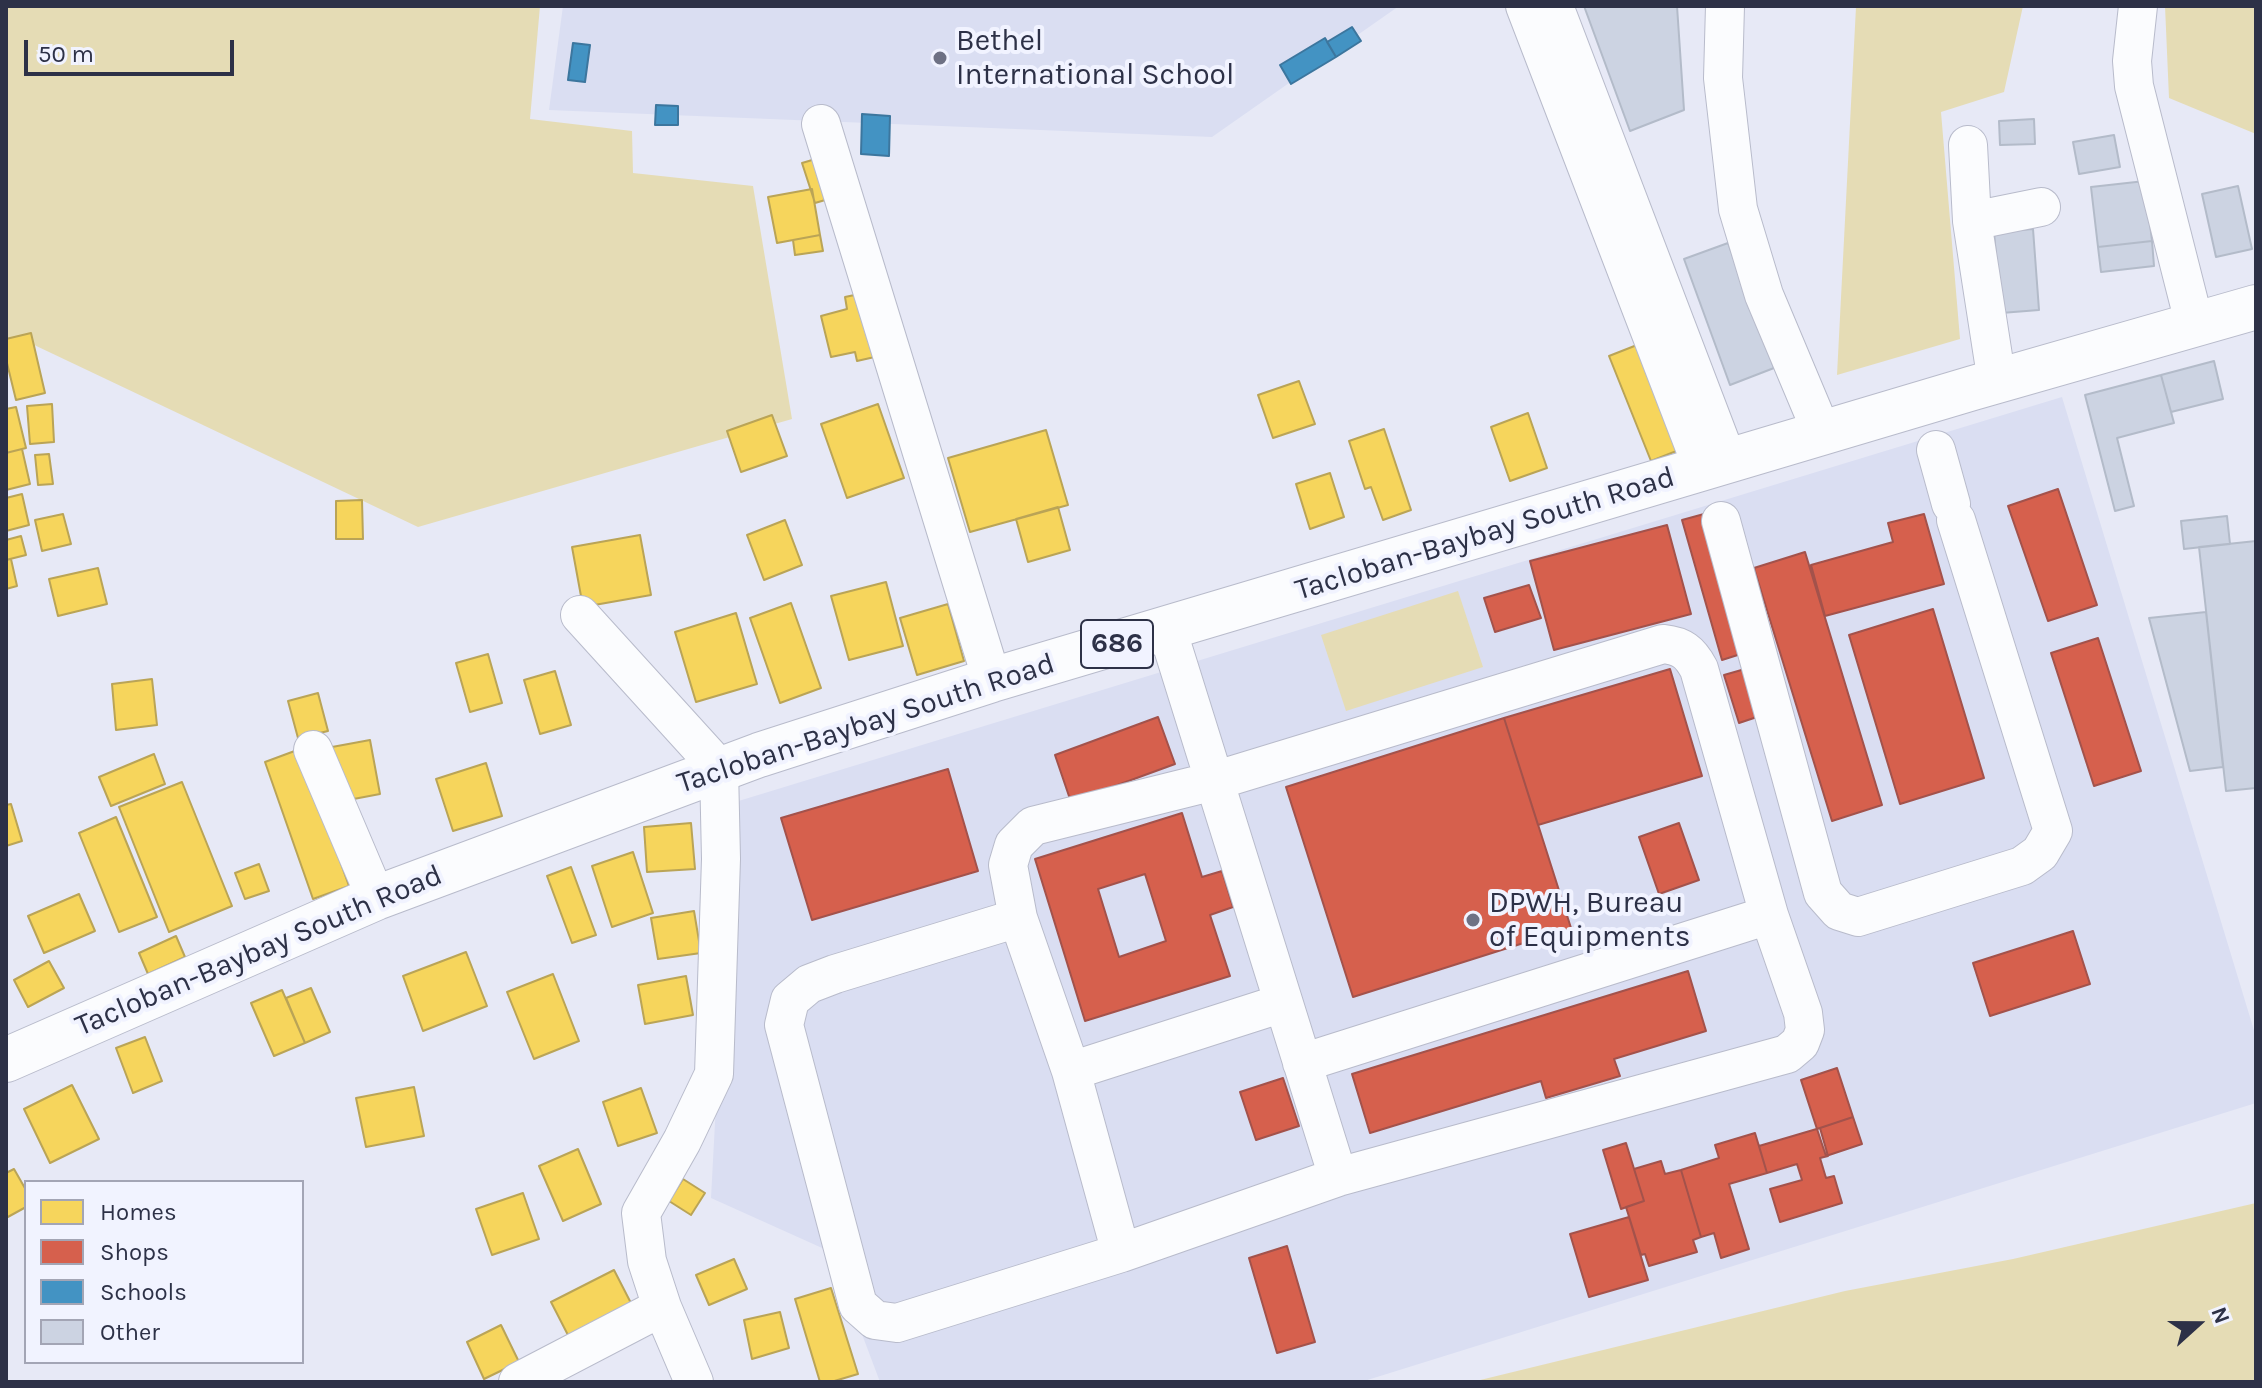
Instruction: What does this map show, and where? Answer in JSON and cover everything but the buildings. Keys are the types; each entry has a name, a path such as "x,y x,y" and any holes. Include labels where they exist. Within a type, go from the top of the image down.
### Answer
{"main road":[{"name":"Tacloban-Baybay South Road","path":"6,1060 376,898 719,768 992,680 1822,433 1929,429 1997,382 2256,307"}],"street":[{"path":"1525,6 1716,465"},
{"path":"1554,6 1716,465"},
{"path":"1725,6 1723,78 1738,209 1764,295 1822,433"},
{"path":"2138,6 2132,61 2134,86 2195,326"},
{"path":"821,124 992,680"},
{"path":"1968,145 1972,221 1997,382"},
{"path":"1972,221 2041,207"},
{"path":"1721,521 1823,893 1839,911 1858,917 2022,866 2040,853 2053,831 1929,429"},
{"path":"580,615 719,768 721,859 714,1074 682,1141 641,1213 647,1261 662,1307 694,1382"},
{"path":"1167,629 1338,1177"},
{"path":"1018,918 835,974 809,984 790,1000 784,1025 858,1305 875,1320 897,1323 1121,1253 1338,1177 1787,1054 1800,1043 1805,1030 1803,1013 1769,915 1699,669 1691,655 1678,645 1663,644 1214,781 1033,826 1021,835 1014,845 1008,865 1018,918 1071,1071 1121,1253"},
{"path":"313,750 376,898"},
{"path":"1302,1063 1769,915"},
{"path":"1071,1071 1283,1003"},
{"path":"518,1382 662,1307"}],"shaded area":[{"path":"6,6 540,6 530,119 632,131 633,173 753,186 792,419 418,527 30,343 6,348"},
{"name":"Bethel International School","path":"563,6 1399,6 1212,137 549,110"},
{"path":"1852,6 2023,6 2004,92 1941,112 1960,339 1837,375 1856,7"},
{"path":"2165,6 2256,6 2256,134 2169,98"},
{"name":"DPWH, Bureau of Equipments","path":"2062,397 2256,1037 2256,1103 1361,1382 880,1382 831,1252 711,1198 732,803"},
{"path":"1458,591 1483,667 1346,711 1321,635"},
{"path":"2256,1203 2256,1382 1472,1382 1845,1291 2013,1259"}],"place":[{"name":"Bethel International School","path":"940,58"},
{"name":"DPWH, Bureau of Equipments","path":"1473,920"}]}
